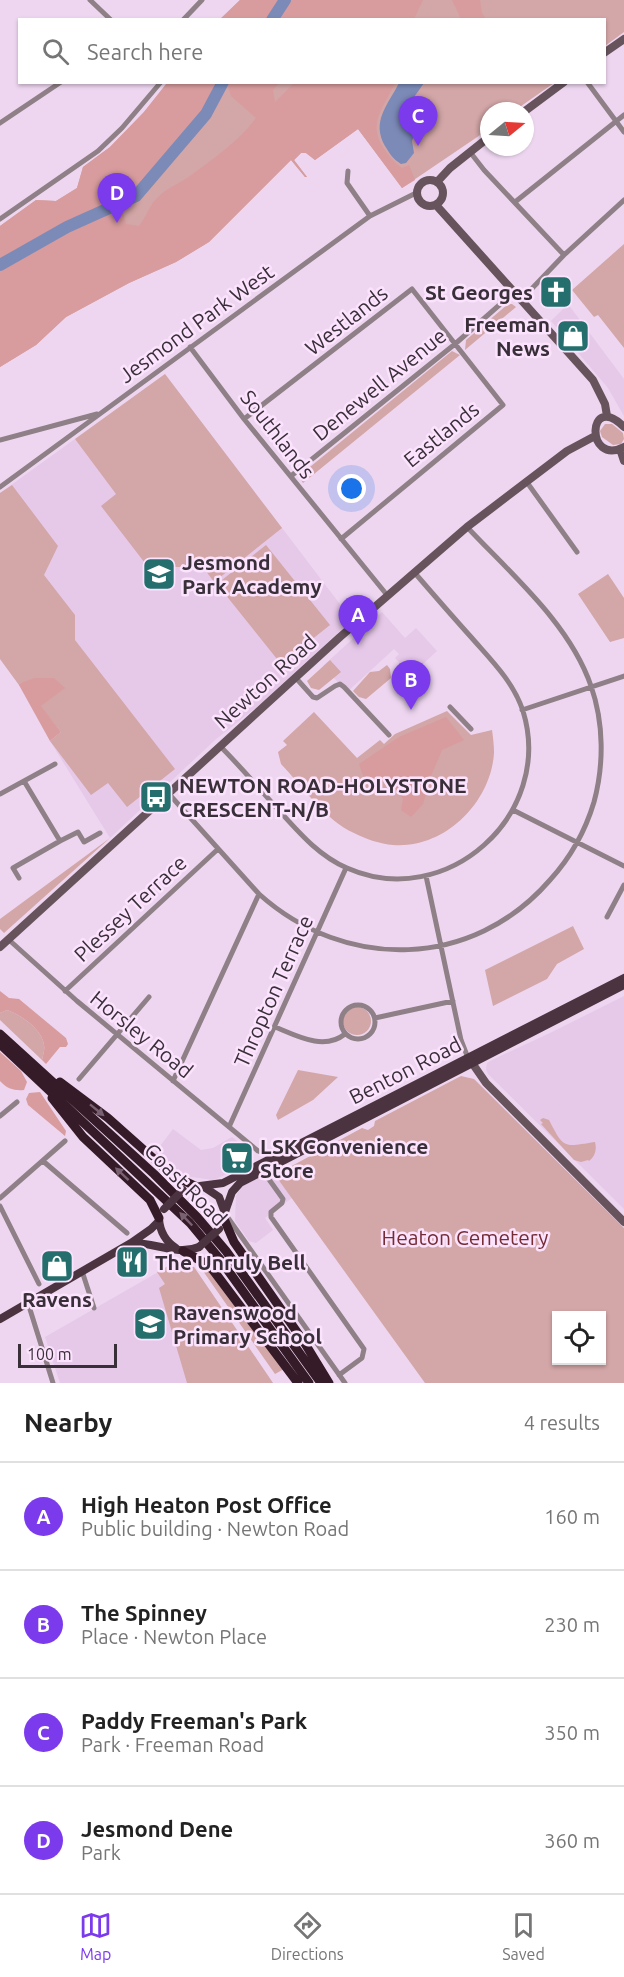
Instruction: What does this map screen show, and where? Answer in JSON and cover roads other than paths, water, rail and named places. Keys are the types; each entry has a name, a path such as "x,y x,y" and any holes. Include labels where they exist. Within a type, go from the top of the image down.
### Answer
{"highway":[{"name":"Coast Road","path":"0,1034 154,1174 197,1217 226,1251 321,1383"},
{"name":"Coast Road","path":"0,1044 190,1223 219,1258 309,1383"},
{"path":"33,1063 108,1118 172,1174 198,1186"},
{"path":"35,1075 71,1125 150,1200 161,1216"},
{"path":"225,1215 234,1242 304,1342 328,1383"},
{"path":"181,1250 213,1270 298,1383"}],"main road":[{"name":"Benton Road","path":"198,1186 223,1183 261,1168 470,1061 624,978"},
{"name":"Benton Road","path":"225,1215 235,1188 274,1157 624,985"},
{"path":"0,1319 151,1230 183,1190 198,1186 215,1194 222,1202 225,1215 219,1229 199,1247 181,1250 145,1243 131,1243"},
{"path":"161,1216 167,1241 181,1250"}],"street":[{"path":"90,0 109,18"},
{"path":"185,18 202,0"},
{"path":"606,52 624,39"},
{"path":"0,123 58,84"},
{"path":"0,219 98,151 122,128 158,84"},
{"path":"534,104 561,84"},
{"path":"588,84 624,132"},
{"path":"514,202 624,115"},
{"path":"437,182 450,168 480,144"},
{"path":"470,152 564,255"},
{"path":"348,171 347,183 370,216"},
{"path":"432,180 437,182 443,192 442,200 436,205 424,206 418,200 416,193 423,181 432,180"},
{"name":"Jesmond Park West","path":"0,486 370,216 416,193"},
{"path":"520,301 564,255 624,200"},
{"path":"436,205 593,380 605,404 607,416"},
{"name":"Westlands","path":"244,419 412,289 455,344"},
{"name":"Denewell Avenue","path":"291,476 455,344 513,293"},
{"name":"Eastlands","path":"341,538 503,405 455,344"},
{"name":"Southlands","path":"190,347 244,419 387,595"},
{"path":"0,440 101,412"},
{"path":"607,416 624,426"},
{"path":"607,416 596,423 595,436 598,442 609,450 622,448 624,461"},
{"path":"58,425 67,437"},
{"name":"Newton Road","path":"0,947 387,595 467,527 526,481 567,451 595,436"},
{"path":"526,481 577,552"},
{"path":"169,794 260,894 279,911 317,933 345,943 400,950 441,946 476,935 511,917 538,894 579,843 591,811 600,778 599,718 592,687 579,656 561,628 467,527"},
{"path":"220,746 305,838 327,857 346,868 380,878 426,876 447,869 474,854 498,831 519,797 527,769 527,736 522,710 504,675 414,572"},
{"path":"522,710 624,676"},
{"path":"295,677 313,697 317,698 340,684 389,735"},
{"path":"450,707 471,729"},
{"path":"0,794 55,764"},
{"path":"24,781 60,841"},
{"path":"513,810 624,866"},
{"path":"19,878 13,868 60,841 78,832 84,842 100,832"},
{"name":"Plessey Terrace","path":"65,991 218,849"},
{"name":"Thropton Terrace","path":"229,1126 346,868"},
{"path":"426,876 461,1040 470,1061 486,1083 624,1222"},
{"path":"607,917 624,885"},
{"path":"173,1081 260,894"},
{"name":"Horsley Road","path":"8,939 65,991 258,1151 274,1157"},
{"path":"79,1079 148,997"},
{"path":"375,1018 453,1001"},
{"path":"350,1005 365,1006 375,1018 374,1029 366,1037 358,1040 345,1034 341,1026 344,1010 350,1005"},
{"path":"275,1027 321,1042 333,1041 345,1034"},
{"path":"0,1116 17,1102"},
{"path":"0,1198 65,1141"},
{"path":"258,1151 261,1168 283,1200 271,1212 271,1217 364,1349 362,1358 339,1375"},
{"path":"43,1161 127,1233"},
{"path":"0,1206 39,1284"},
{"name":"Coast Road","path":"225,1215 345,1383"},
{"path":"82,1271 94,1308"},
{"path":"28,1303 53,1383"}],"water":[{"path":"398,84 423,84 412,100 410,116 415,132 412,141 414,153 406,163 401,164 392,156 381,137 380,121"}],"waterway":[{"path":"273,18 285,0"},
{"path":"0,265 67,227 136,196 206,114 222,84"}],"place":[{"name":"Paddy Freeman's Park","path":"418,146"},
{"name":"Jesmond Dene","path":"117,223"},
{"name":"St Georges","path":"556,292"},
{"name":"Freeman News","path":"573,336"},
{"name":"Jesmond Park Academy","path":"159,574"},
{"name":"High Heaton Post Office","path":"358,645"},
{"name":"The Spinney","path":"411,710"},
{"name":"NEWTON ROAD-HOLYSTONE CRESCENT-N/B","path":"156,797"},
{"name":"LSK Convenience Store","path":"237,1158"},
{"name":"The Unruly Bell","path":"132,1262"},
{"name":"Ravens","path":"57,1266"},
{"name":"Ravenswood Primary School","path":"150,1324"}],"park label":[{"name":"Heaton Cemetery","path":"465,1237"}]}
